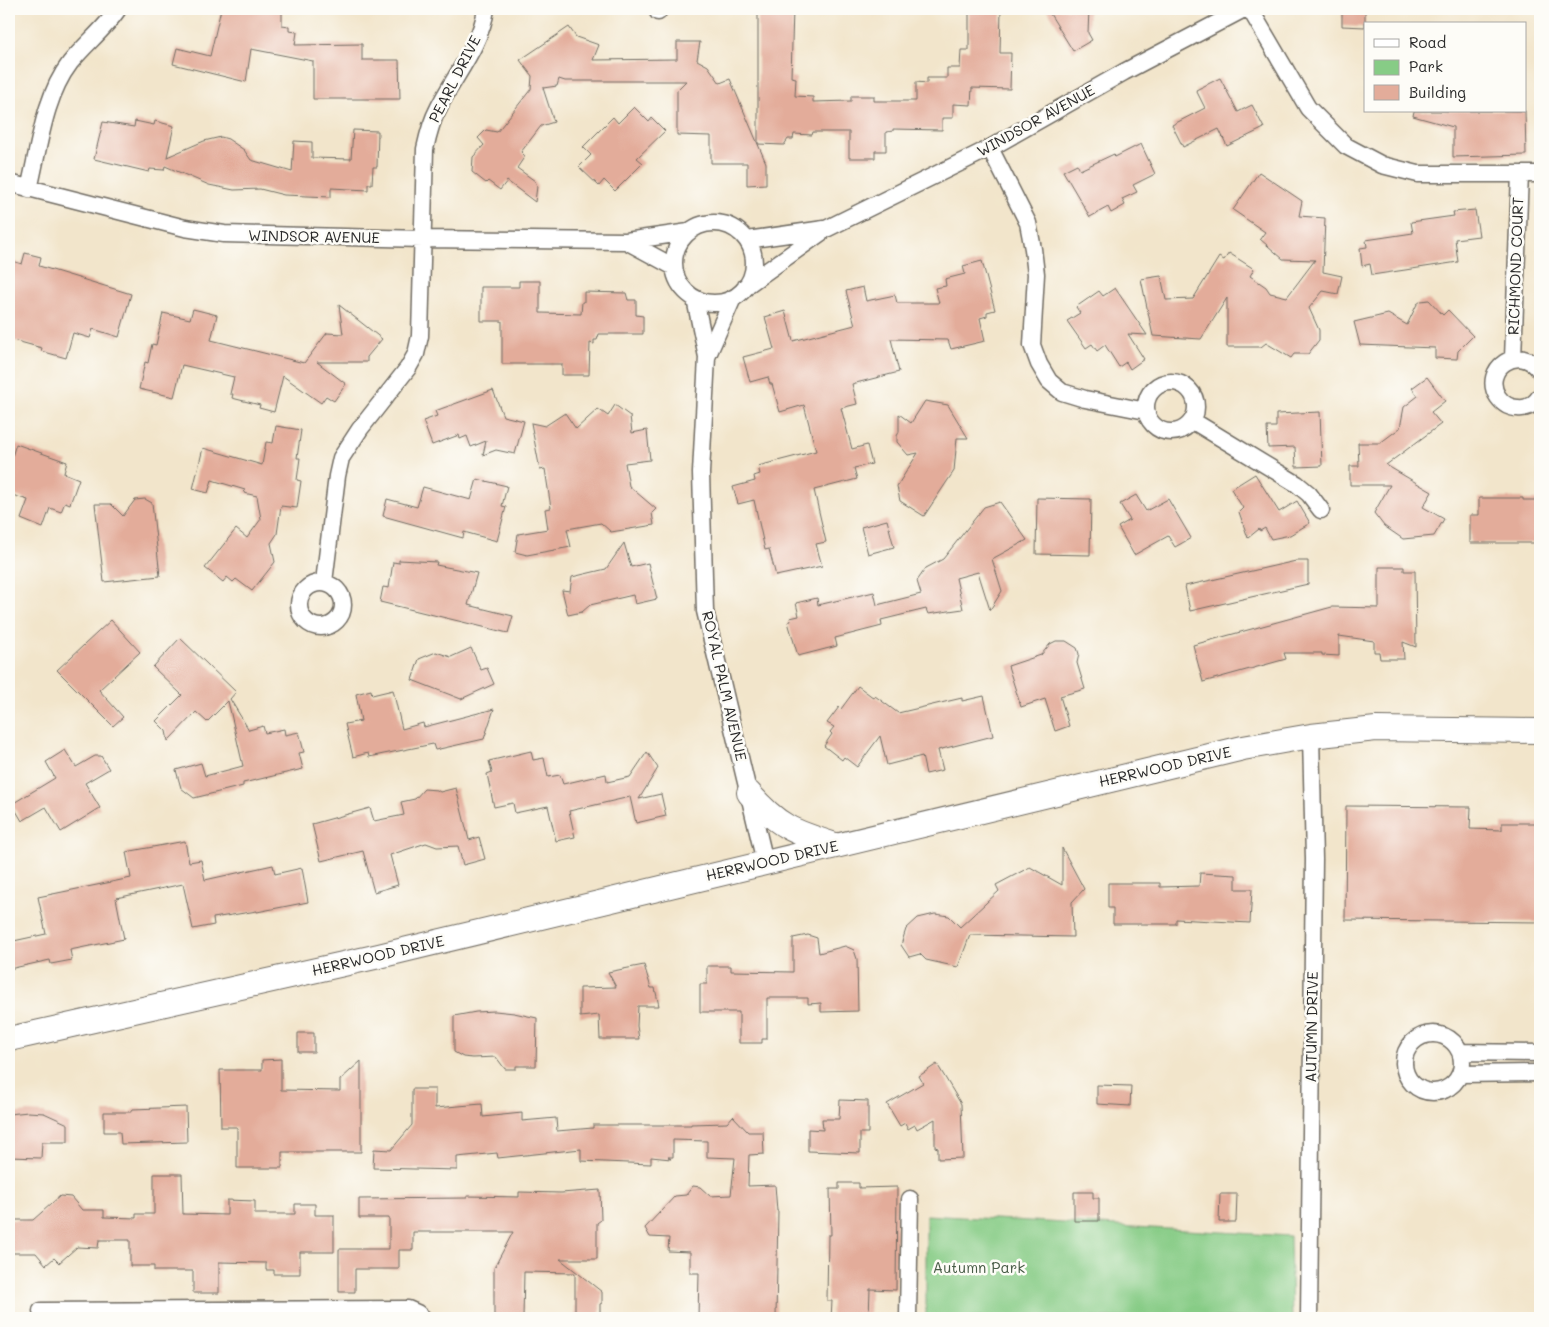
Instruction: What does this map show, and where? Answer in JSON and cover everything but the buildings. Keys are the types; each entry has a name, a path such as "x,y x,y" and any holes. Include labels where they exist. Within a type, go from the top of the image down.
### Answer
{"street":[{"path":"29,189 50,100 71,63 111,20 118,9"},
{"name":"PEARL DRIVE","path":"324,582 337,476 342,458 360,429 408,368 416,354 420,336 425,149 430,125 476,40 486,9"},
{"name":"WINDSOR AVENUE","path":"746,286 826,229 990,148 1124,72 1244,9"},
{"path":"1250,9 1308,108 1346,146 1382,165 1418,174 1540,174"},
{"path":"990,148 1028,223 1036,274 1032,345 1039,364 1049,381 1062,392 1085,399 1146,411"},
{"name":"RICHMOND COURT","path":"1513,358 1520,174"},
{"name":"WINDSOR AVENUE","path":"9,183 185,228 224,234 422,239 626,241 689,232"},
{"path":"713,223 726,225 738,231 747,240 752,252 754,265 751,278 734,298 721,302 695,299 678,280 674,267 675,254 680,242 689,232 700,226 713,223"},
{"name":"WINDSOR AVENUE","path":"747,240 826,229"},
{"name":"WINDSOR AVENUE","path":"626,241 674,267"},
{"name":"ROYAL PALM AVENUE","path":"707,357 734,298"},
{"name":"ROYAL PALM AVENUE","path":"695,299 707,357 701,473 705,611 765,862"},
{"path":"1540,371 1530,360 1513,358 1504,362 1494,376 1496,394 1500,401 1508,406 1525,408 1533,404 1540,396"},
{"path":"1164,383 1181,384 1189,389 1194,396 1196,404 1196,413 1193,421 1187,428 1179,432 1170,433 1154,426 1146,411 1146,402 1150,394 1156,387 1164,383"},
{"path":"1193,421 1298,484 1309,494 1321,510"},
{"name":"HERRWOOD DRIVE","path":"9,1039 379,956 1243,748 1311,736 1376,729 1540,730"},
{"name":"AUTUMN DRIVE","path":"1309,1318 1314,859 1311,736"},
{"path":"749,793 761,807 783,825 809,837 836,846"},
{"path":"1439,1034 1448,1038 1460,1052 1462,1062 1460,1074 1449,1087 1440,1092 1421,1090 1407,1077 1403,1067 1406,1049 1412,1041 1420,1036 1439,1034"},
{"path":"1460,1052 1540,1052"},
{"path":"1460,1074 1540,1073"},
{"path":"908,1318 910,1199"},
{"path":"42,1311 408,1309 417,1313 422,1318"}],"green space":[{"name":"Autumn Park","path":"926,1215 1290,1236 1292,1318 926,1318"}]}
